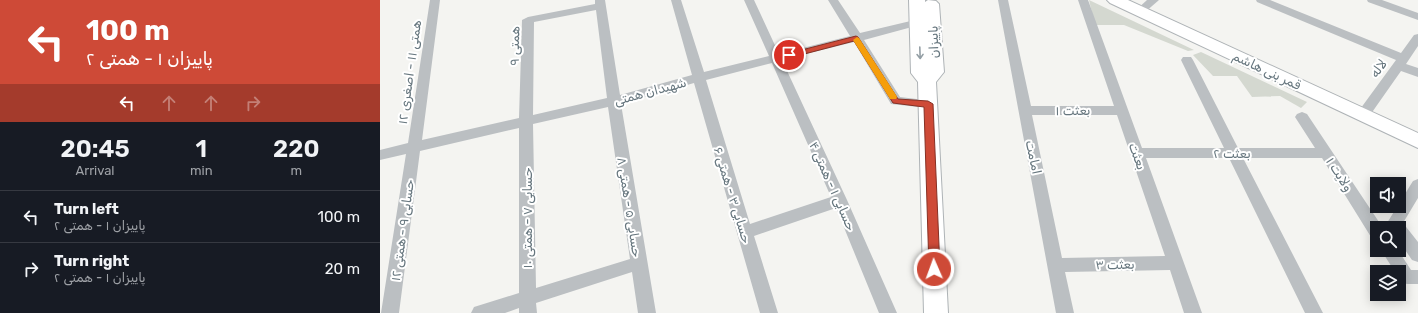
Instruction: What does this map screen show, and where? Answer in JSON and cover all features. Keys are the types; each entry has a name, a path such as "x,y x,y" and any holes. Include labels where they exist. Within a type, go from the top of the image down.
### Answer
{"street":[{"name":"همتی ۱۱ - اصغری ۱۲","path":"413,148 435,0"},
{"name":"حسابی ۳ - همتی ۶","path":"676,0 769,313"},
{"name":"حسابی ۱ - همتی ۴","path":"749,0 840,200 888,313"},
{"path":"833,0 896,101 928,104"},
{"name":"پاییزان","path":"917,0 926,22"},
{"name":"پاییزان","path":"930,0 920,73 928,81 936,313"},
{"name":"امامت","path":"1003,0 1024,111 1066,313"},
{"name":"بعثت","path":"1083,0 1193,313"},
{"name":"قمر بنی هاشم","path":"1115,0 1418,141"},
{"path":"1140,11 1154,0"},
{"path":"1261,0 1407,57 1418,73"},
{"path":"1372,0 1418,17"},
{"name":"حسابی ۵ - همتی ۸","path":"600,3 647,313"},
{"name":"همتی ۹","path":"526,122 528,20 600,3"},
{"name":"شهیدان همتی","path":"380,155 614,101 698,78 926,22"},
{"name":"لاله","path":"1363,115 1407,57 1418,38"},
{"path":"1187,60 1314,313"},
{"name":"بعثت ۱","path":"1024,111 1121,110"},
{"name":"ولایت ۱","path":"1302,117 1370,221"},
{"name":"حسابی ۷ - همتی ۱۰","path":"526,122 528,306"},
{"name":"حسابی ۹ - همتی ۱۲","path":"390,313 413,148"},
{"name":"بعثت ۲","path":"1137,153 1326,153"},
{"path":"1418,185 1396,222 1418,255"},
{"path":"744,233 840,200"},
{"path":"1393,257 1406,277 1418,277"},
{"name":"بعثت ۳","path":"1056,265 1175,262"},
{"path":"480,313 528,306 639,263"}],"shaded area":[{"path":"1089,0 1194,50 1188,51 1124,25 1095,25"},
{"path":"1201,52 1307,102 1301,108 1280,96 1252,97 1237,76 1213,76 1193,55"}],"slow traffic":[{"path":"857,40 893,97"}],"route":[{"path":"789,55 856,39 896,101 928,104 934,269"}]}
